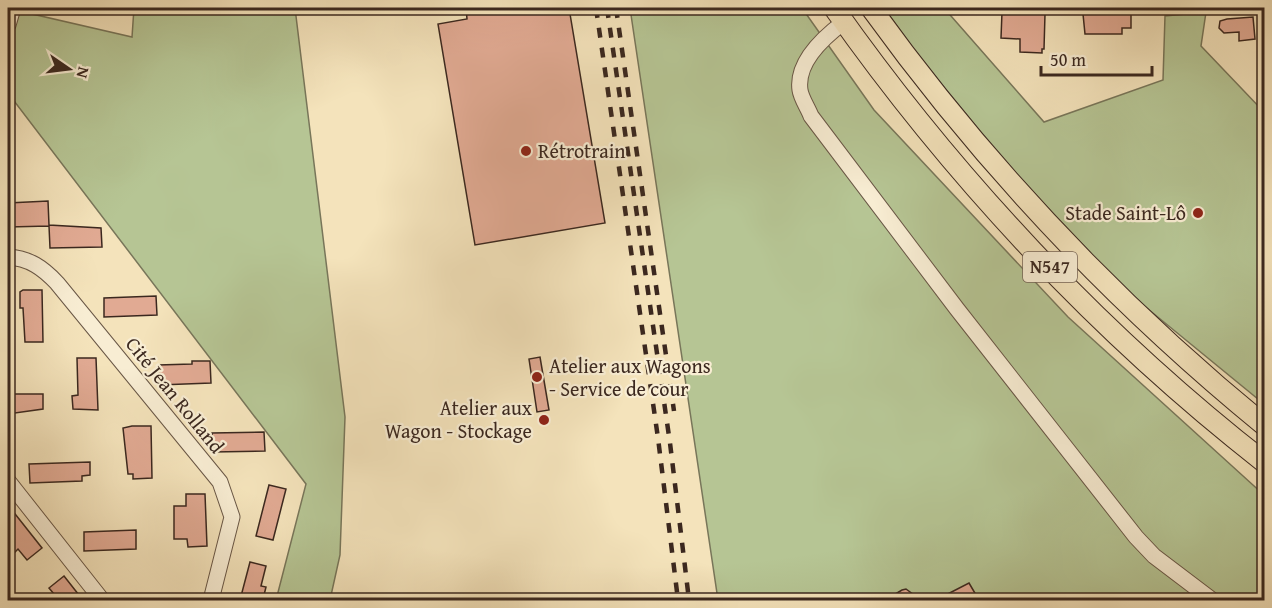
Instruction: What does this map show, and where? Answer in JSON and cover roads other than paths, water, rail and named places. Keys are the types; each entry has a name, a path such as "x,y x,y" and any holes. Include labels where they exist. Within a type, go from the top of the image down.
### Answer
{"main road":[{"name":"N547","path":"871,8 962,125 1078,254 1184,356 1264,425"},
{"name":"N547","path":"839,15 942,148 1029,246 1132,348 1264,462"}],"street":[{"path":"8,25 12,8"},
{"path":"839,15 831,32 801,67 800,91 811,116 957,309 1136,537 1154,556 1212,600"},
{"name":"Cité Jean Rolland","path":"8,257 19,258 42,268 50,276 220,482 232,517 211,600"},
{"path":"8,481 102,600"}],"railway":[{"path":"596,8 658,438 678,600"},
{"path":"607,8 670,443 689,600"},
{"path":"616,8 674,411"}],"place":[{"name":"Rétrotrain","path":"526,151"},
{"name":"Stade Saint-Lô","path":"1198,213"},
{"name":"Atelier aux Wagons - Service de cour","path":"537,377"},
{"name":"Atelier aux Wagon - Stockage","path":"544,420"}]}
